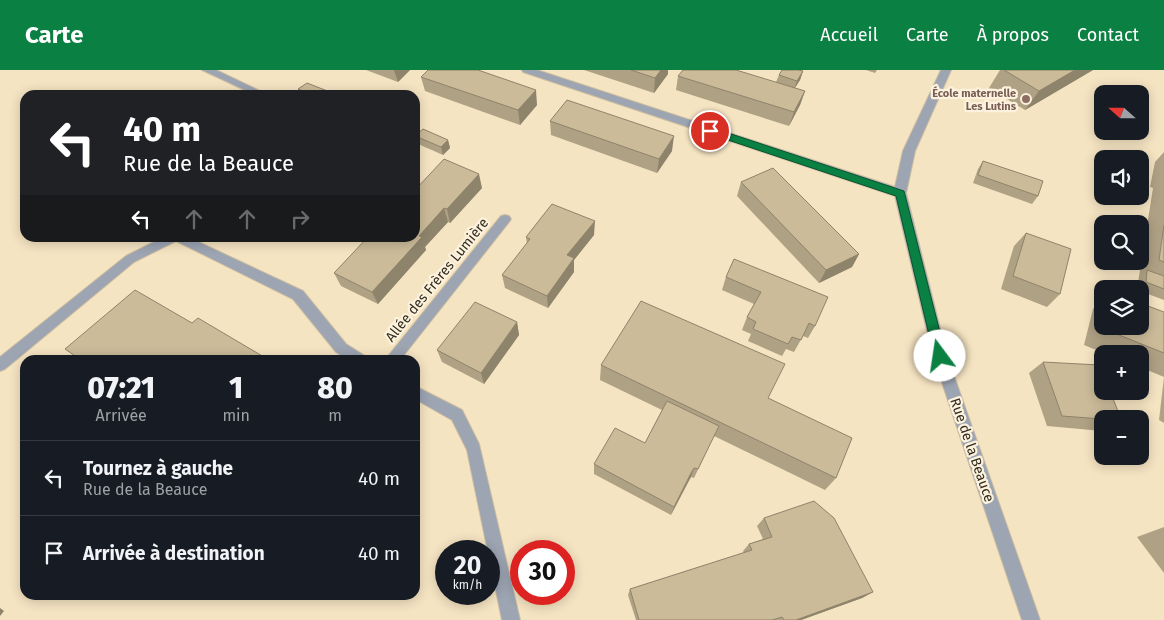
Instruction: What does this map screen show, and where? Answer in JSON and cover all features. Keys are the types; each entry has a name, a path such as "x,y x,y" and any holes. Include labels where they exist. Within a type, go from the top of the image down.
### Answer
{"street":[{"path":"206,70 253,90"},
{"path":"527,70 900,193 909,151 946,70"},
{"name":"Rue de la Beauce","path":"900,193 940,356 1031,620"},
{"name":"Allée des Frères Lumière","path":"396,355 505,219"},
{"path":"0,366 130,259 164,242"},
{"path":"188,242 298,295 341,348 352,355"},
{"path":"420,395 457,415 474,449 511,620"}],"building":[{"path":"428,70 478,70 536,90 518,110 421,77"},
{"path":"631,70 661,70 655,78"},
{"path":"683,70 736,70 805,91 794,112 678,76"},
{"path":"782,70 803,71 797,81 779,75"},
{"path":"1004,70 1075,70 1039,91"},
{"path":"307,83 325,90 300,90 298,89"},
{"path":"567,100 674,136 659,159 550,121"},
{"path":"423,129 448,140 441,147 420,138 420,132"},
{"path":"444,159 479,174 420,235 420,185"},
{"path":"983,161 1043,181 1038,196 978,175"},
{"path":"773,168 859,254 826,270 741,182"},
{"path":"552,204 595,221 567,255 574,258 547,296 502,275 530,239 526,237"},
{"path":"1164,225 1164,262 1159,260"},
{"path":"1026,233 1071,249 1060,294 1013,276"},
{"path":"363,242 417,242 372,292 334,273"},
{"path":"734,259 828,297 815,326 809,323 801,340 792,337 788,344 753,329 756,322 747,317 761,292 726,277"},
{"path":"1147,270 1164,276 1164,289 1149,283 1149,280 1146,280"},
{"path":"135,290 192,323 198,318 261,355 74,355 65,349"},
{"path":"641,301 785,364 768,398 852,438 836,478 601,365"},
{"path":"475,302 517,322 481,373 437,350"},
{"path":"1149,306 1164,312 1164,353 1149,347 1149,345 1144,345 1119,335 1149,335"},
{"path":"1043,362 1094,365 1094,400 1114,400 1117,410 1094,410 1094,418 1062,416"},
{"path":"667,401 719,426 698,469 694,468 674,507 594,464 615,428 645,443"},
{"path":"814,501 834,518 873,592 796,620 784,620 782,617 772,620 639,620 630,589 752,550 749,544 772,537 764,518"}],"place":[{"name":"École maternelle Les Lutins","path":"1026,99"}],"route":[{"path":"710,131 900,193 940,356"}]}
